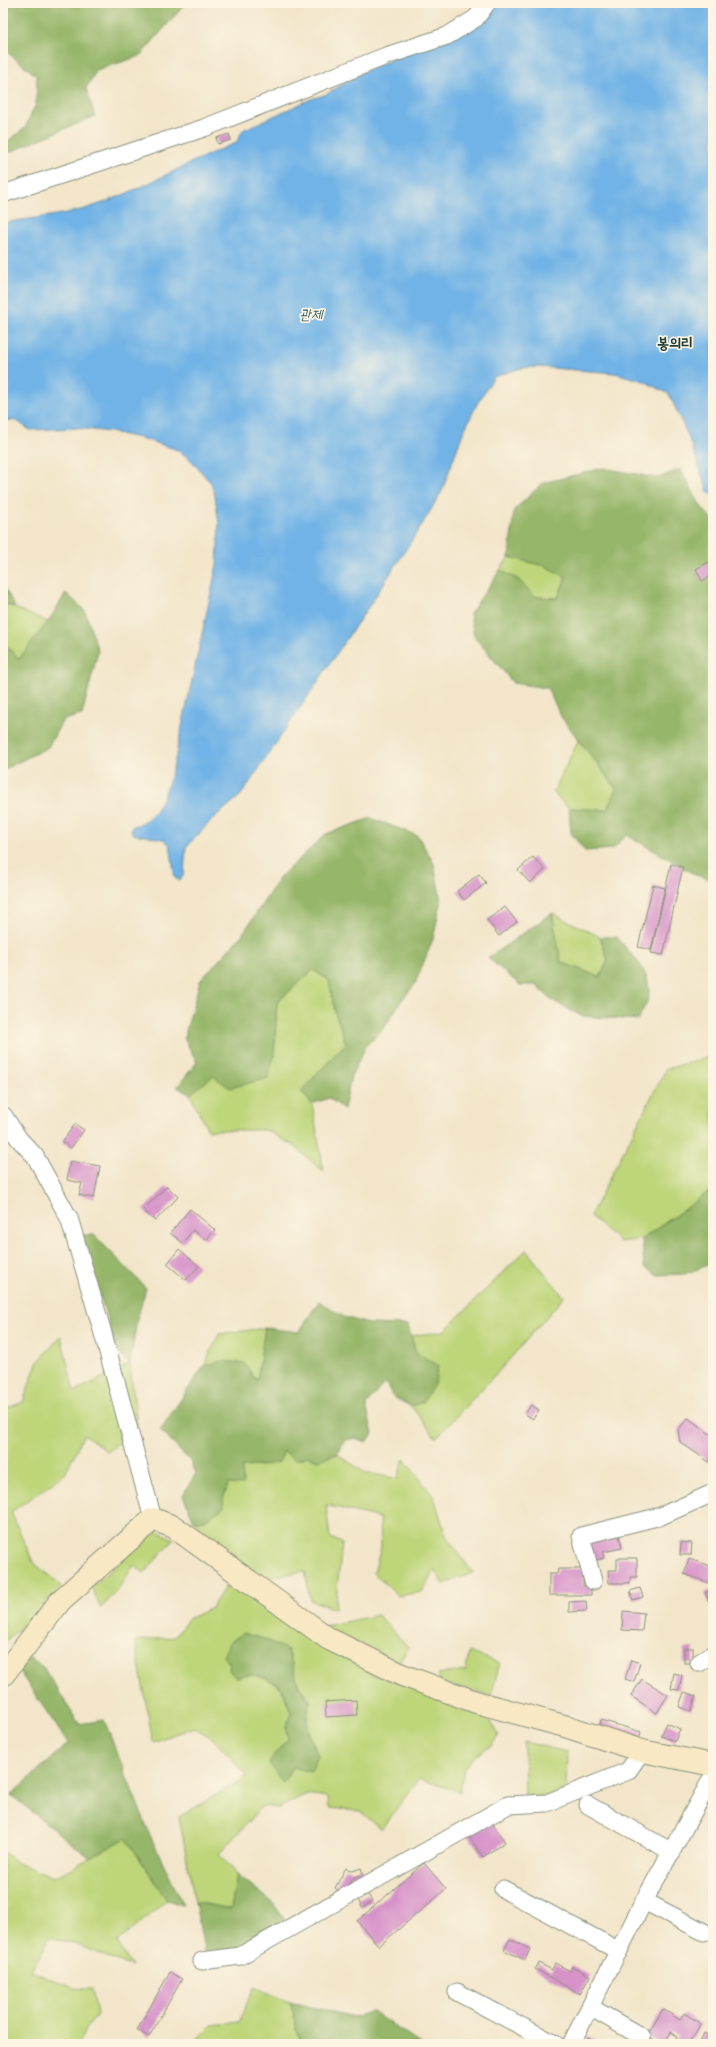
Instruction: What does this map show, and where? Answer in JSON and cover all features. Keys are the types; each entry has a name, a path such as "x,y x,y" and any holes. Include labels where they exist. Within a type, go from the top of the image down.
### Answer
{"street":[{"path":"3,194 204,128 386,56 447,36 476,18 487,3"},
{"path":"3,1115 19,1139 35,1156 69,1218 101,1326 153,1519"},
{"path":"593,1581 580,1536 661,1516 713,1492"},
{"path":"3,1675 61,1600 153,1519"},
{"path":"153,1519 174,1528 329,1639 402,1675 476,1702 568,1727 642,1751 713,1764"},
{"path":"699,1663 713,1654"},
{"path":"202,1961 240,1956 508,1805 547,1803 628,1771 642,1751"},
{"path":"571,2044 644,1901 713,1776"},
{"path":"588,1805 672,1852"},
{"path":"502,1889 618,1951"},
{"path":"644,1901 704,1932"},
{"path":"457,1992 555,2044"},
{"path":"590,2007 642,2037"}],"green space":[{"path":"3,3 186,3 140,56 97,70 86,88 95,116 3,155 3,145 25,128 36,104 37,76 3,49"},
{"path":"603,468 658,478 680,469 702,508 713,520 713,880 696,875 627,835 613,849 585,851 571,833 569,808 607,810 616,788 562,718 547,688 513,683 474,636 470,614 500,570 519,580 536,597 558,598 566,577 545,566 509,557 514,510 543,483"},
{"path":"509,557 545,566 566,577 558,598 536,597 519,580 500,570"},
{"path":"3,585 15,607 3,603"},
{"path":"66,593 85,611 98,651 82,715 63,720 48,747 3,770 3,641 19,659 48,622"},
{"path":"3,603 48,622 19,660 3,641"},
{"path":"579,739 616,789 607,810 569,808 553,793"},
{"path":"371,818 418,836 434,864 441,901 433,939 415,984 401,1001 384,1028 366,1046 351,1076 344,1109 329,1098 312,1104 301,1091 346,1043 335,1012 329,980 313,970 277,1002 274,1057 268,1078 230,1088 213,1076 190,1094 177,1087 197,1062 184,1038 200,981 242,935 280,877 326,834"},
{"path":"552,913 600,937 608,960 600,978 561,962"},
{"path":"552,913 561,962 600,977 608,960 600,937 617,937 638,962 646,976 649,995 638,1020 581,1016 552,1000 536,985 520,985 488,958"},
{"path":"313,970 329,980 335,1012 346,1043 302,1091 312,1104 324,1172 294,1146 266,1130 208,1130 190,1094 213,1076 274,1057 277,1002"},
{"path":"713,1056 713,1189 642,1239 620,1242 590,1216 666,1069"},
{"path":"713,1189 713,1261 710,1264 685,1274 657,1275 644,1267 642,1239"},
{"path":"80,1235 94,1235 146,1288 137,1320 130,1364 116,1350 107,1317"},
{"path":"526,1250 564,1297 507,1362 436,1438 411,1406 423,1402 416,1353 411,1336 444,1331"},
{"path":"319,1301 344,1317 369,1324 408,1325 416,1353 438,1365 435,1383 423,1402 411,1406 394,1398 385,1382 366,1405 373,1434 366,1442 355,1438 345,1440 337,1454 318,1460 308,1456 295,1460 284,1451 279,1462 260,1466 242,1467 243,1485 228,1484 223,1499 224,1507 205,1520 194,1521 183,1495 196,1473 191,1462 160,1430 204,1366 222,1361 244,1363 257,1381 265,1328 299,1332"},
{"path":"265,1328 257,1381 222,1361 204,1366 219,1334"},
{"path":"61,1336 74,1392 130,1364 138,1434 117,1444 108,1452 84,1434 65,1474 11,1512 33,1562 62,1587 3,1644 3,1410 23,1402 37,1363"},
{"path":"284,1450 295,1459 308,1456 318,1460 337,1454 364,1472 397,1479 404,1459 434,1497 446,1536 473,1573 443,1584 434,1570 422,1592 398,1596 374,1573 381,1547 380,1518 326,1505 330,1538 342,1543 335,1609 310,1600 305,1571 266,1578 239,1562 194,1521 205,1520 223,1499 228,1484 242,1467 260,1466"},
{"path":"157,1531 174,1539 144,1573 134,1565 117,1591 101,1608 91,1587"},
{"path":"230,1580 258,1601 374,1675 483,1709 499,1735 491,1746 476,1755 464,1768 460,1792 419,1779 381,1829 360,1811 329,1808 328,1797 306,1794 279,1808 262,1806 219,1854 237,1874 231,1909 195,1902 179,1817 248,1776 213,1739 194,1727 153,1742 135,1641 175,1637 188,1619 211,1608","holes":["288,1650 298,1685 311,1702 308,1709 307,1722 310,1736 318,1756 292,1767 282,1783 278,1750 288,1739 286,1726 291,1713 285,1696 279,1687 262,1677 229,1670 230,1663 223,1657"]},
{"path":"378,1615 409,1648 396,1665 320,1627"},
{"path":"243,1633 264,1639 288,1650 298,1685 311,1702 308,1709 307,1722 310,1736 318,1756 311,1772 292,1767 283,1783 269,1763 288,1739 286,1726 291,1713 283,1692 276,1683 253,1675 236,1678 229,1670 230,1663 223,1657 229,1643"},
{"path":"469,1652 500,1663 491,1696 439,1683 438,1674 466,1671"},
{"path":"29,1657 43,1667 79,1724 104,1720 149,1833 183,1905 167,1900 126,1838 90,1858 11,1795 68,1743 19,1671"},
{"path":"524,1742 567,1752 566,1788 550,1796 525,1796"},
{"path":"126,1838 167,1900 117,1942 132,1967 75,1944 50,1937 31,1971 74,1988 92,1989 97,2015 87,2028 79,2044 3,2044 3,1851 17,1863 55,1877"},
{"path":"237,1874 272,1902 285,1920 245,1947 205,1955 195,1902 231,1909"},
{"path":"254,1987 290,2002 301,2044 211,2044 206,2040 197,2040 212,2025 239,2022"},
{"path":"290,2002 354,2017 373,2011 421,2044 301,2044"}],"water":[{"name":"관제","path":"499,3 713,3 713,495 708,492 688,436 669,394 644,381 615,373 538,367 521,368 494,377 477,404 462,435 442,491 423,523 375,597 241,795 210,822 186,847 184,874 180,881 175,878 170,845 163,839 133,834 131,830 133,826 142,823 155,811 168,785 173,768 217,565 219,525 215,496 211,483 190,459 178,450 144,439 110,432 77,428 30,430 17,421 3,420 3,223 78,211 126,194 236,143 243,130 311,99 327,94 363,72 484,19"}],"building":[{"path":"229,134 231,140 218,144 216,138"},
{"path":"713,560 713,575 702,581 696,569"},
{"path":"533,857 545,870 530,883 518,870"},
{"path":"671,864 683,867 663,955 651,953"},
{"path":"479,874 486,883 464,900 457,891"},
{"path":"653,885 665,888 651,950 638,947"},
{"path":"505,907 517,922 499,936 487,920"},
{"path":"75,1124 84,1130 71,1148 62,1142"},
{"path":"70,1161 100,1166 94,1198 79,1195 82,1183 67,1180"},
{"path":"167,1186 178,1197 155,1221 143,1210"},
{"path":"190,1209 215,1230 206,1240 193,1230 183,1243 170,1233"},
{"path":"179,1249 199,1266 186,1280 167,1264"},
{"path":"531,1405 539,1410 533,1419 525,1414"},
{"path":"688,1418 713,1436 713,1457 709,1462 680,1442 678,1430"},
{"path":"619,1535 622,1548 603,1552 604,1558 593,1561 588,1542"},
{"path":"681,1542 692,1543 691,1555 680,1555"},
{"path":"617,1558 637,1558 637,1577 630,1577 630,1583 609,1583 608,1570 617,1570"},
{"path":"689,1559 713,1567 712,1584 684,1574"},
{"path":"558,1569 583,1569 583,1586 591,1586 591,1595 549,1595 549,1574 557,1574"},
{"path":"640,1588 643,1597 633,1600 630,1591"},
{"path":"713,1589 713,1610 705,1593"},
{"path":"586,1601 587,1611 569,1612 569,1602"},
{"path":"623,1611 644,1613 642,1631 622,1630"},
{"path":"684,1648 693,1648 693,1663 684,1663"},
{"path":"631,1660 640,1663 634,1682 625,1679"},
{"path":"674,1673 682,1675 679,1690 671,1689"},
{"path":"642,1679 668,1695 657,1713 631,1696"},
{"path":"684,1692 696,1696 691,1711 679,1707"},
{"path":"356,1700 357,1715 326,1717 325,1702"},
{"path":"601,1720 641,1732 638,1742 598,1730"},
{"path":"667,1723 680,1729 675,1741 661,1736"},
{"path":"490,1820 505,1842 483,1857 468,1835"},
{"path":"424,1863 446,1889 379,1946 357,1921"},
{"path":"346,1868 353,1871 361,1868 363,1874 354,1877 343,1894 335,1888"},
{"path":"368,1894 372,1902 362,1908 358,1899"},
{"path":"510,1939 530,1949 525,1960 504,1950"},
{"path":"539,1963 552,1970 555,1963 570,1971 572,1966 590,1976 580,1994 535,1969"},
{"path":"170,1972 182,1979 149,2037 137,2030"},
{"path":"663,2009 680,2020 684,2013 701,2024 688,2044 673,2044 678,2037 671,2032 664,2044 660,2044 647,2036"},
{"path":"704,2033 713,2038 713,2044 699,2044"},
{"path":"588,2037 596,2041 595,2044 584,2044"}],"district":[{"name":"봉의리","path":"675,344"}]}
